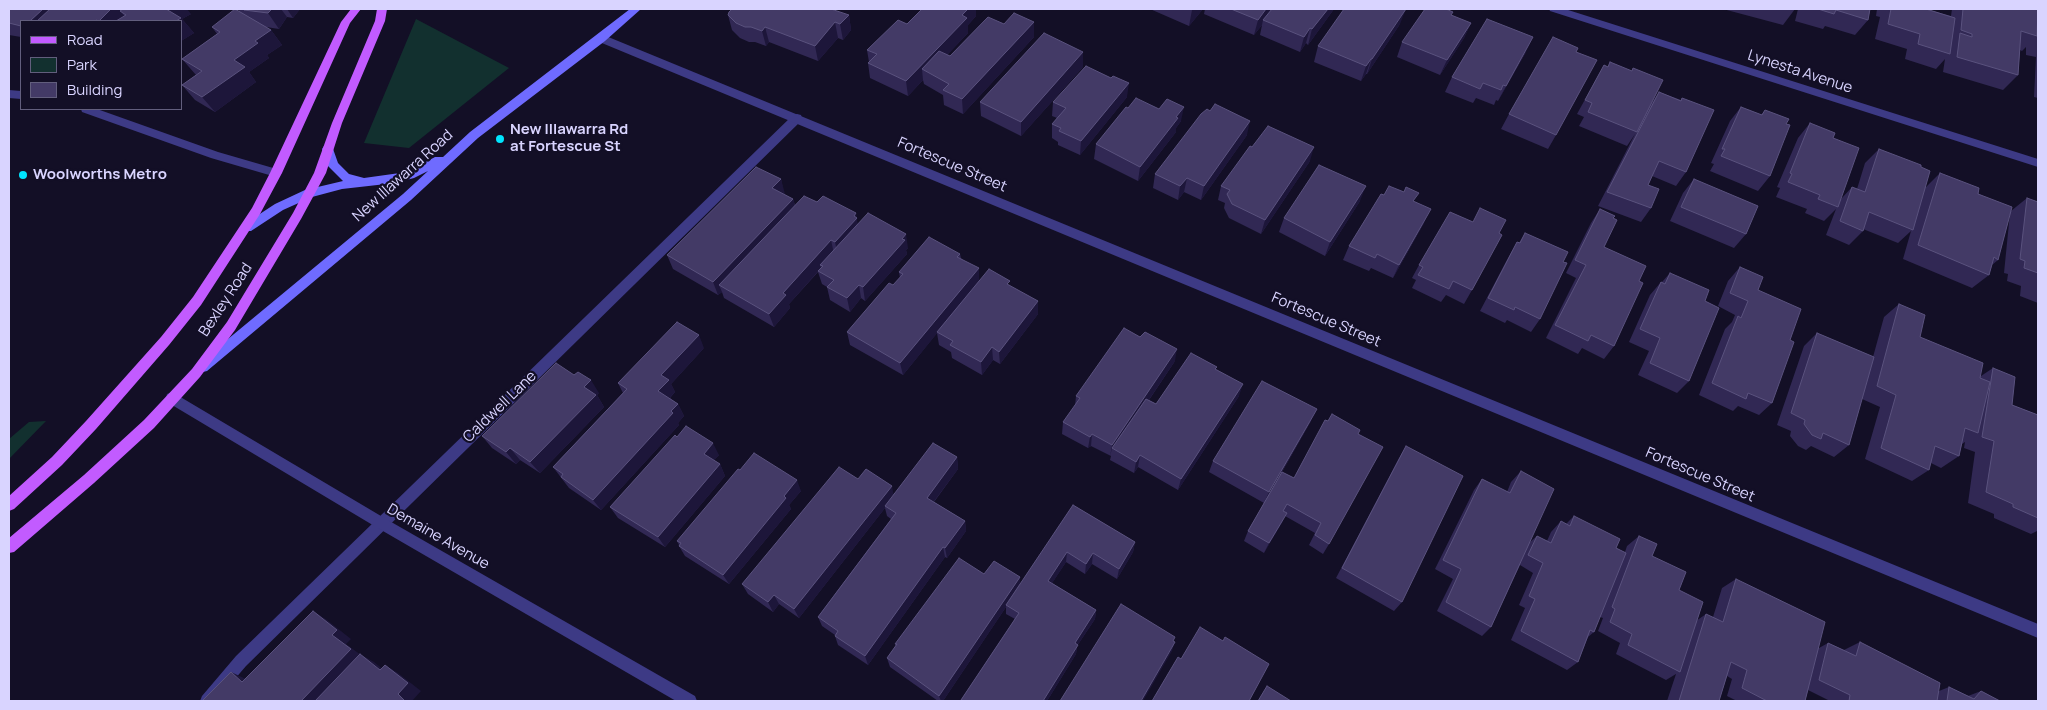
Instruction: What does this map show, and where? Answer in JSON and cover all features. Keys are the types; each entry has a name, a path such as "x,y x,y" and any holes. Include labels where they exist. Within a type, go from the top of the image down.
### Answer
{"main road":[{"name":"Bexley Road","path":"9,505 64,454 165,341 197,301 247,228 276,173 346,22 356,9"},
{"name":"Bexley Road","path":"9,548 121,451 196,373 231,326 320,173 380,21 382,9"},
{"name":"New Illawarra Road","path":"196,373 407,197 474,134 601,38 636,9"},
{"path":"247,228 279,207 309,193 342,185 367,183 410,175 440,159 474,134"},
{"path":"328,149 333,165 345,177 367,183"}],"street":[{"name":"Lynesta Avenue","path":"1554,9 2038,164"},
{"name":"Fortescue Street","path":"601,38 2038,631"},
{"path":"89,110 215,155 276,173"},
{"name":"Caldwell Lane","path":"207,701 241,661 797,118"},
{"name":"Demaine Avenue","path":"172,398 381,523 690,701"}],"green space":[{"path":"416,19 509,68 409,148 364,143"},
{"path":"46,421 9,459 9,439 29,422"}],"building":[{"path":"9,9 43,9 31,20 20,20 20,26 9,23"},
{"path":"50,9 111,9 100,20 38,20"},
{"path":"123,9 166,9 181,18 178,20 118,20 126,15 120,11"},
{"path":"235,9 271,30 255,41 258,43 234,60 245,67 202,97 182,85 202,71 182,59 220,32 212,27"},
{"path":"272,9 268,13 244,10"},
{"path":"732,9 831,9 849,15 840,24 835,22 815,46 765,27 762,31 736,23 728,15"},
{"path":"922,9 968,9 962,15 967,18 906,81 868,63 877,54 867,50 898,20 907,24"},
{"path":"1231,9 1266,9 1258,20"},
{"path":"1272,9 1328,9 1304,37 1263,20"},
{"path":"1344,9 1406,9 1366,66 1318,46"},
{"path":"1425,9 1446,9 1453,12 1451,15 1471,23 1447,60 1402,42"},
{"path":"1818,9 1870,9 1868,20 1836,10 1834,14"},
{"path":"1891,9 1926,9 1955,18 1950,54 1918,44 1920,34 1888,24"},
{"path":"1963,9 2038,9 2037,36 2021,31 2018,75 1957,57 1960,33 1972,37 1972,34 1961,30"},
{"path":"1014,13 1034,22 962,99 943,90 949,84 922,69 939,51 950,56 988,17 1004,24"},
{"path":"1487,19 1533,37 1506,86 1503,85 1501,90 1483,83 1480,89 1452,77"},
{"path":"1044,33 1083,52 1021,122 980,102"},
{"path":"1553,37 1578,48 1576,52 1597,60 1556,135 1509,114"},
{"path":"1610,62 1632,71 1633,68 1663,80 1637,132 1588,112 1592,103 1585,100 1604,65 1608,67"},
{"path":"1086,66 1111,78 1113,76 1129,83 1081,141 1059,131 1061,128 1052,124 1066,108 1053,102"},
{"path":"1659,92 1681,101 1682,98 1714,110 1686,172 1659,161 1648,185 1659,189 1651,208 1607,192"},
{"path":"1136,98 1159,109 1167,99 1184,107 1176,117 1178,118 1140,167 1096,144 1126,107 1128,108"},
{"path":"1215,104 1250,121 1204,186 1187,178 1180,186 1155,174 1201,114 1207,109 1210,111"},
{"path":"1741,107 1762,115 1765,110 1789,119 1786,124 1790,125 1770,176 1721,156 1725,149 1722,149"},
{"path":"1810,123 1835,133 1833,138 1859,148 1838,207 1818,199 1820,195 1788,182"},
{"path":"1268,126 1314,147 1265,220 1232,204 1227,194 1230,190 1221,186 1250,146 1252,147"},
{"path":"1879,149 1921,165 1921,167 1930,171 1913,230 1869,212 1863,231 1840,221 1852,187 1865,192"},
{"path":"1319,165 1366,186 1330,242 1284,218"},
{"path":"756,167 781,179 772,188 793,199 713,282 667,255"},
{"path":"1940,173 1979,188 1978,194 2012,207 1998,260 1994,257 1989,275 1918,245"},
{"path":"1694,179 1758,206 1746,234 1681,207"},
{"path":"1389,186 1404,192 1406,187 1419,193 1413,201 1431,209 1399,265 1377,254 1375,258 1349,246 1381,194 1384,195"},
{"path":"804,196 817,202 823,196 856,213 854,216 857,218 835,242 831,240 783,293 786,295 769,314 719,285"},
{"path":"2027,198 2038,202 2038,273 2024,268 2025,261 2020,259"},
{"path":"1480,208 1506,220 1499,233 1502,235 1472,290 1453,281 1449,289 1418,275 1423,267 1419,265 1450,212 1473,222"},
{"path":"1600,209 1615,216 1613,218 1617,220 1604,247 1646,266 1639,281 1643,283 1614,346 1591,335 1588,341 1555,325 1586,265 1575,260"},
{"path":"868,213 906,234 902,239 905,240 863,287 859,285 847,298 827,287 834,280 818,271 823,266 820,265"},
{"path":"1525,233 1568,252 1563,262 1567,263 1540,319 1515,307 1514,310 1488,298 1517,242 1520,243"},
{"path":"929,237 960,254 957,257 979,268 900,363 847,332 889,283 893,285 903,274 899,272"},
{"path":"1740,267 1763,277 1758,290 1801,309 1790,340 1794,342 1772,403 1748,393 1746,399 1712,383 1738,316 1741,318 1748,301 1730,293"},
{"path":"989,269 1010,281 1007,284 1038,301 999,352 992,347 981,362 950,345 953,341 937,332"},
{"path":"1670,273 1709,290 1705,301 1719,308 1689,381 1650,363 1660,338 1640,329 1661,282 1665,284"},
{"path":"1899,304 1925,315 1920,337 1983,363 1980,378 1990,382 1978,433 1965,428 1959,456 1935,446 1929,470 1881,448 1896,395 1877,386"},
{"path":"677,322 699,335 661,375 669,380 658,391 678,404 671,411 673,413 593,500 561,477 563,474 553,467 627,389 618,383"},
{"path":"1124,328 1140,337 1145,332 1177,349 1112,445 1092,434 1090,437 1063,422 1080,398 1076,396"},
{"path":"1817,333 1874,357 1849,445 1823,433 1821,439 1812,435 1804,424 1805,420 1791,413"},
{"path":"1191,353 1243,384 1181,479 1140,455 1136,462 1112,448 1146,399 1156,404"},
{"path":"556,363 574,375 578,372 591,380 584,387 596,395 530,462 510,448 506,452 482,436"},
{"path":"1993,368 2015,377 2012,405 2038,415 2038,518 1986,492 1994,441 1982,437"},
{"path":"1262,381 1317,409 1269,492 1213,461"},
{"path":"1332,414 1360,430 1358,434 1383,447 1329,544 1315,535 1321,523 1287,504 1283,511 1287,513 1269,543 1248,531 1282,472 1294,478 1325,420 1328,421"},
{"path":"686,426 713,443 704,454 720,464 658,537 610,507 675,435 677,437"},
{"path":"933,443 957,457 927,498 965,521 945,548 943,547 865,656 835,636 838,631 818,617 896,513 885,506"},
{"path":"1406,446 1463,476 1402,602 1342,568"},
{"path":"754,453 797,480 784,496 786,498 723,575 679,546 681,543 677,541 738,469 740,470"},
{"path":"839,467 858,479 866,469 892,486 794,609 774,595 768,602 742,584"},
{"path":"1521,471 1554,489 1491,627 1446,602 1461,569 1443,560 1482,479 1510,493"},
{"path":"1073,505 1135,542 1119,569 1093,553 1086,564 1067,552 1048,581 1096,610 1075,643 1078,645 1043,701 961,700 1019,613 1006,605"},
{"path":"1574,516 1620,539 1616,548 1626,553 1594,632 1590,630 1578,662 1521,631 1535,599 1529,596 1543,563 1528,555 1537,536 1551,543 1561,521 1570,526"},
{"path":"1639,536 1657,544 1652,556 1686,572 1679,590 1703,602 1680,672 1628,645 1632,634 1610,622 1615,609 1612,607"},
{"path":"959,558 984,574 994,561 1020,577 939,696 887,658 897,644 895,644"},
{"path":"1736,579 1825,622 1805,701 1767,701 1742,688 1747,670 1731,662 1719,701 1679,701 1706,614 1723,622"},
{"path":"1121,604 1175,637 1173,641 1175,642 1141,701 1060,701"},
{"path":"313,611 337,630 332,635 351,649 301,701 202,701 231,672 242,682"},
{"path":"1200,627 1223,641 1225,637 1269,664 1249,701 1152,701 1178,657 1181,659"},
{"path":"1860,642 1940,683 1937,701 1849,701 1850,695 1819,680 1828,643 1856,656"},
{"path":"360,654 380,670 385,665 408,683 398,694 405,701 315,701"},
{"path":"1267,686 1291,701 1258,701"},
{"path":"1949,687 1974,699 1981,691 2000,701 1947,701"}],"place":[{"name":"New Illawarra Rd at Fortescue St","path":"500,139"},
{"name":"Woolworths Metro","path":"23,175"}]}
